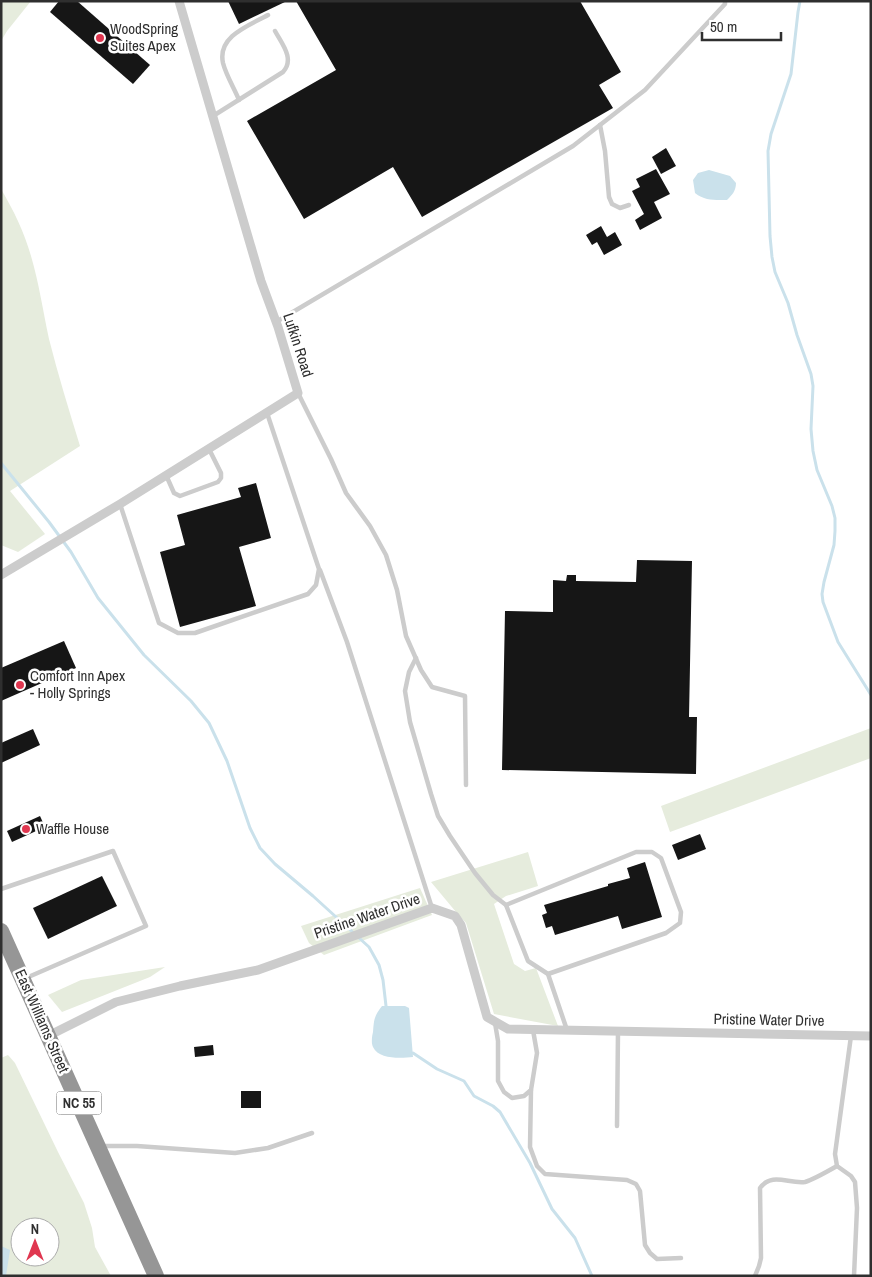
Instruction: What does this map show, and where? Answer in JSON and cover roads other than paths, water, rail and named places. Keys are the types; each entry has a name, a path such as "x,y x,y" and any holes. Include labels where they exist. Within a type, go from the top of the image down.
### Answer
{"highway":[{"name":"East Williams Street","path":"1,930 156,1276"}],"street":[{"name":"Lufkin Road","path":"1,575 120,504 298,393 261,281 178,1"},
{"name":"Pristine Water Drive","path":"48,1036 116,1002 180,986 258,970 432,908 455,916 461,925 487,1017 508,1029 871,1036"}],"lane":[{"path":"276,322 573,146 645,90 726,1"},
{"path":"239,100 224,64 223,48 233,34 268,15"},
{"path":"213,116 283,72 286,68 288,54 275,31"},
{"path":"600,125 609,198 612,204 620,208 629,205"},
{"path":"298,393 346,494 370,526 386,555 397,590 406,636 421,670 432,688 465,696 466,785"},
{"path":"267,412 319,569 347,642 432,908"},
{"path":"166,475 174,493 180,496 218,482 222,478 222,473 209,448"},
{"path":"120,504 160,623 178,633 195,633 308,594 316,585 319,569"},
{"path":"416,658 409,672 405,691 410,722 438,816 475,873 493,895 506,905 528,961 548,974 567,1030"},
{"path":"1,889 112,851 146,926 23,979"},
{"path":"506,905 636,852 652,852 661,858 681,912 680,923 666,934 548,974"},
{"path":"495,1022 498,1041 498,1081 504,1092 512,1098 524,1096 531,1090"},
{"path":"533,1030 537,1053 531,1090 530,1146 537,1166 545,1174 627,1180 636,1184 640,1191 645,1245 657,1259 681,1258"},
{"path":"617,1126 618,1032"},
{"path":"854,1036 835,1154 837,1166 851,1176 855,1182 857,1208 854,1276"},
{"path":"98,1146 138,1146 235,1153 268,1148 312,1133"},
{"path":"754,1276 760,1266 761,1258 760,1188 764,1183 772,1180 805,1182 837,1166"}],"water":[{"path":"709,170 730,176 736,183 732,195 727,200 706,199 695,193 693,180 698,173"},
{"path":"382,1006 405,1006 409,1008 413,1057 397,1058 385,1056 373,1047 374,1021"},
{"path":"1,1246 10,1250 6,1276 1,1276"}],"waterway":[{"path":"800,1 791,74 771,134 768,151 772,257 775,272 788,303 811,374 813,386 811,429 813,451 817,470 835,518 834,545 824,582 823,602 838,642 871,695"},
{"path":"1,463 71,552 98,598 144,655 191,701 209,723 227,761 250,828 260,848 275,864 369,947 379,965 386,1006"},
{"path":"413,1053 437,1069 464,1081 474,1096 500,1112 530,1163 552,1209 575,1238 592,1276"}],"place":[{"name":"WoodSpring Suites Apex","path":"100,38"},
{"name":"Comfort Inn Apex - Holly Springs","path":"20,685"},
{"name":"Waffle House","path":"26,829"}]}
